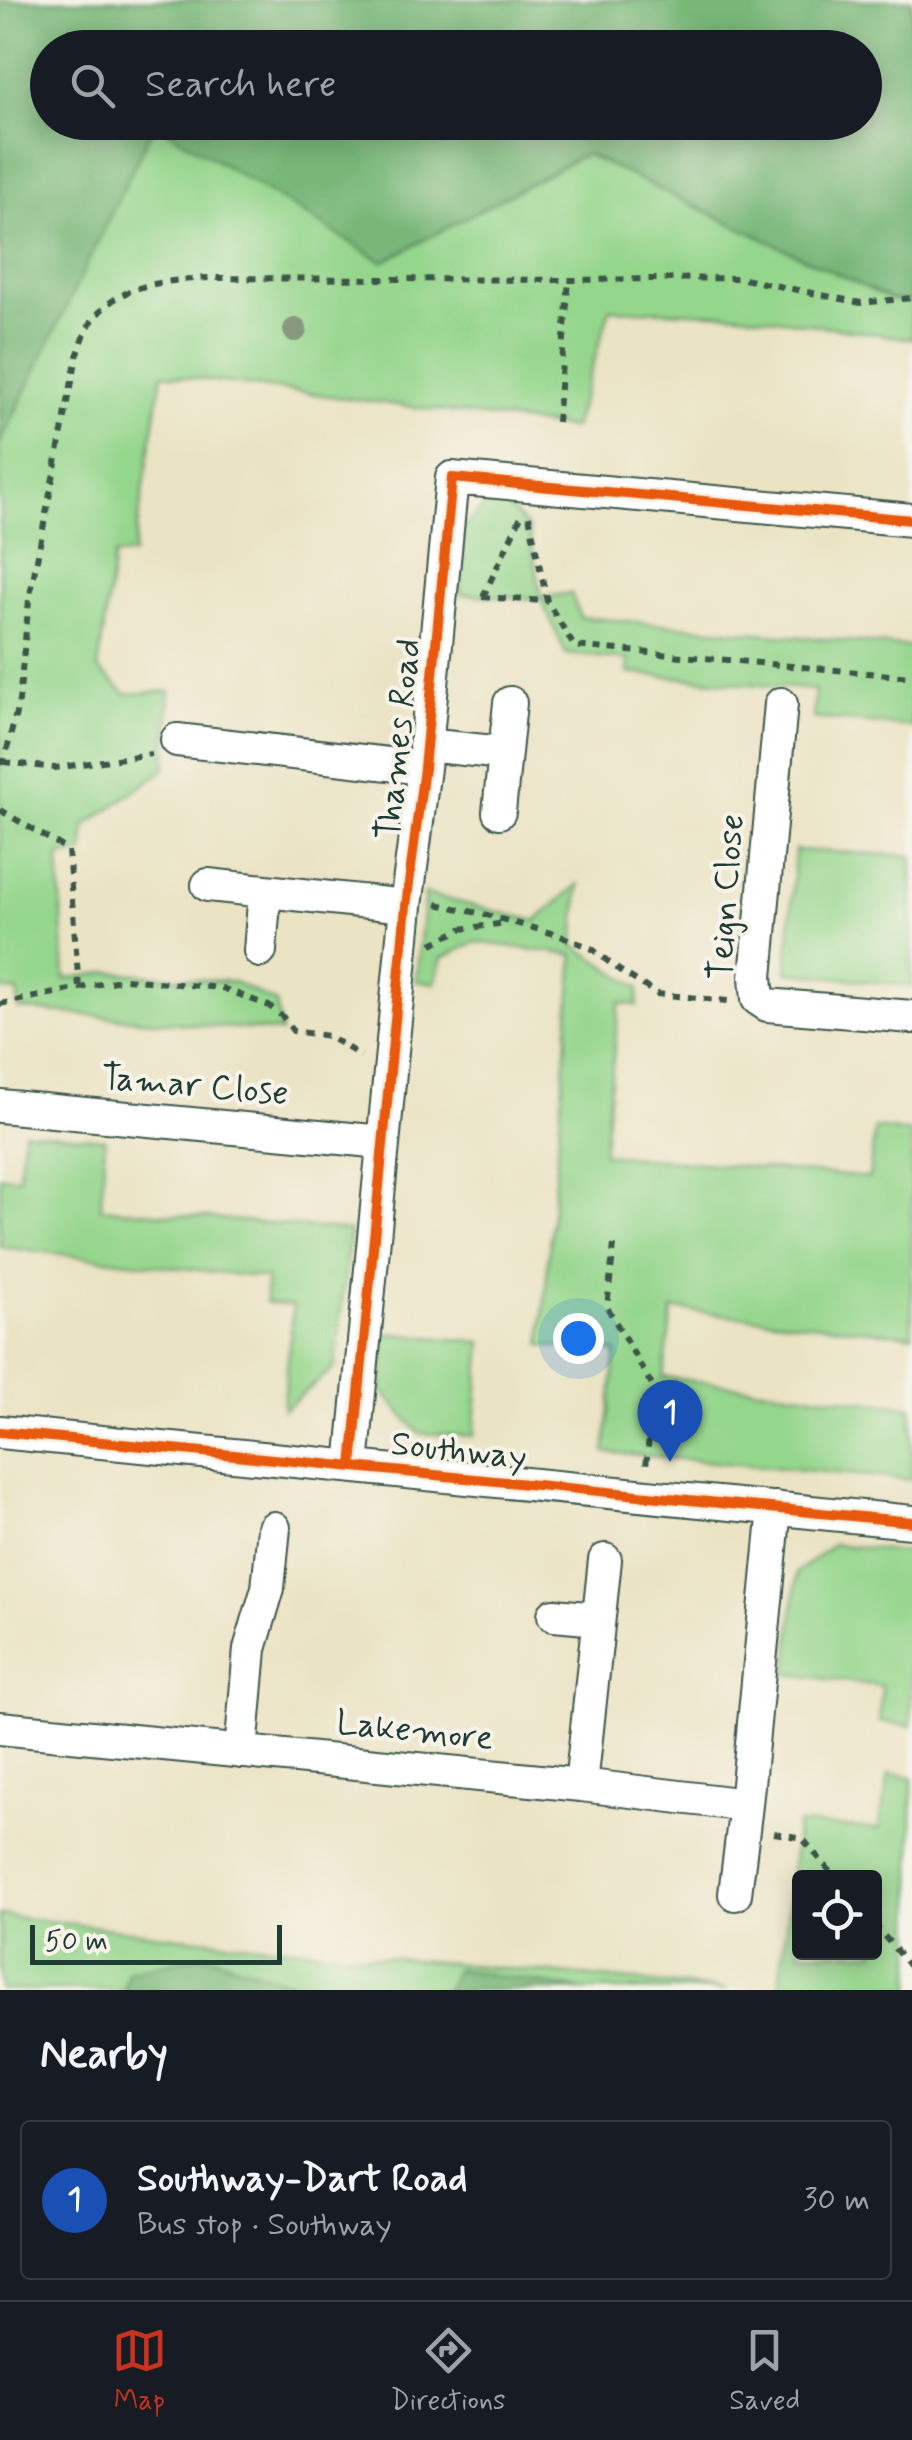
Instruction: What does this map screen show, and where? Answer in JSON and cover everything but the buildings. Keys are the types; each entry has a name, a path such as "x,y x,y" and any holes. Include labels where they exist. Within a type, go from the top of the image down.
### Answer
{"street":[{"name":"Thames Road","path":"352,1466 452,478 912,520"},
{"path":"499,812 510,703"},
{"name":"Teign Close","path":"781,704 756,977 758,999 767,1005 912,1016"},
{"path":"172,746 424,756 504,753"},
{"path":"208,885 406,906"},
{"path":"260,951 265,891"},
{"name":"Tamar Close","path":"0,1106 383,1142"},
{"name":"Southway","path":"0,1432 912,1522"},
{"path":"735,1894 775,1508"},
{"path":"241,1752 250,1649 268,1588 274,1528"},
{"path":"580,1785 604,1560"},
{"path":"554,1615 598,1619"},
{"name":"Lakemore","path":"0,1728 580,1785 745,1814"}],"path":[{"path":"172,746 55,768 2,762 18,701 30,600 77,356 88,326 108,304 133,289 158,281 209,278 739,278 861,303 912,298"},
{"path":"557,422 569,280"},
{"path":"483,597 526,504 546,601 574,646 912,676"},
{"path":"469,596 546,601"},
{"path":"0,810 68,850 79,988"},
{"path":"406,906 428,902 512,922 591,948 657,994 718,1001 758,999"},
{"path":"423,948 461,929 512,922"},
{"path":"0,1004 125,979 222,988 269,1006 293,1031 328,1036 372,1064"},
{"path":"614,1245 607,1307 654,1389 646,1470"},
{"path":"745,1814 762,1831 802,1838 829,1870"},
{"path":"882,1933 912,1969"}],"green space":[{"path":"0,0 912,0 912,301 892,300 585,154 383,262 183,140 882,140 882,30 30,30 30,140 147,140 0,444"},
{"path":"912,0 912,339 742,314 610,309 573,428 162,374 133,554 114,556 98,669 126,694 170,691 165,769 85,826 84,853 59,856 65,979 110,972 234,982 276,1003 281,1032 18,1009 18,992 0,989 0,34 30,33 30,140 882,140 882,30 107,30"},
{"path":"486,504 506,506 528,527 542,598 571,593 580,617 912,647 912,727 813,718 815,690 628,673 629,660 566,654 541,599 460,594 464,528"},
{"path":"795,850 912,856 912,986 787,972"},
{"path":"579,884 574,945 639,988 637,1005 619,1003 603,1154 869,1178 875,1128 912,1133 912,1335 673,1309 663,1377 912,1407 912,1480 605,1452 616,1352 541,1345 574,955 476,942 442,958 435,983 416,981 425,894 536,921"},
{"path":"24,1131 105,1139 101,1208 350,1231 335,1367 283,1410 293,1306 266,1303 266,1278 0,1247 0,1176 19,1177"},
{"path":"384,1333 482,1342 474,1436 419,1433 382,1391"},
{"path":"833,1544 912,1553 911,1726 879,1722 882,1686 787,1674 797,1573"},
{"path":"889,1774 912,1777 912,1990 779,1990 792,1870 792,1960 882,1960 882,1870 792,1870 797,1824 879,1829"},
{"path":"0,1915 179,1937 727,1990 0,1990"},
{"path":"204,1954 314,1990 124,1990 128,1972"},
{"path":"456,1969 583,1990 446,1990"}],"cycle path":[{"path":"352,1466 452,478 912,520"},
{"path":"0,1432 912,1522"}],"place":[{"name":"Southway-Dart Road","path":"670,1462"}]}
